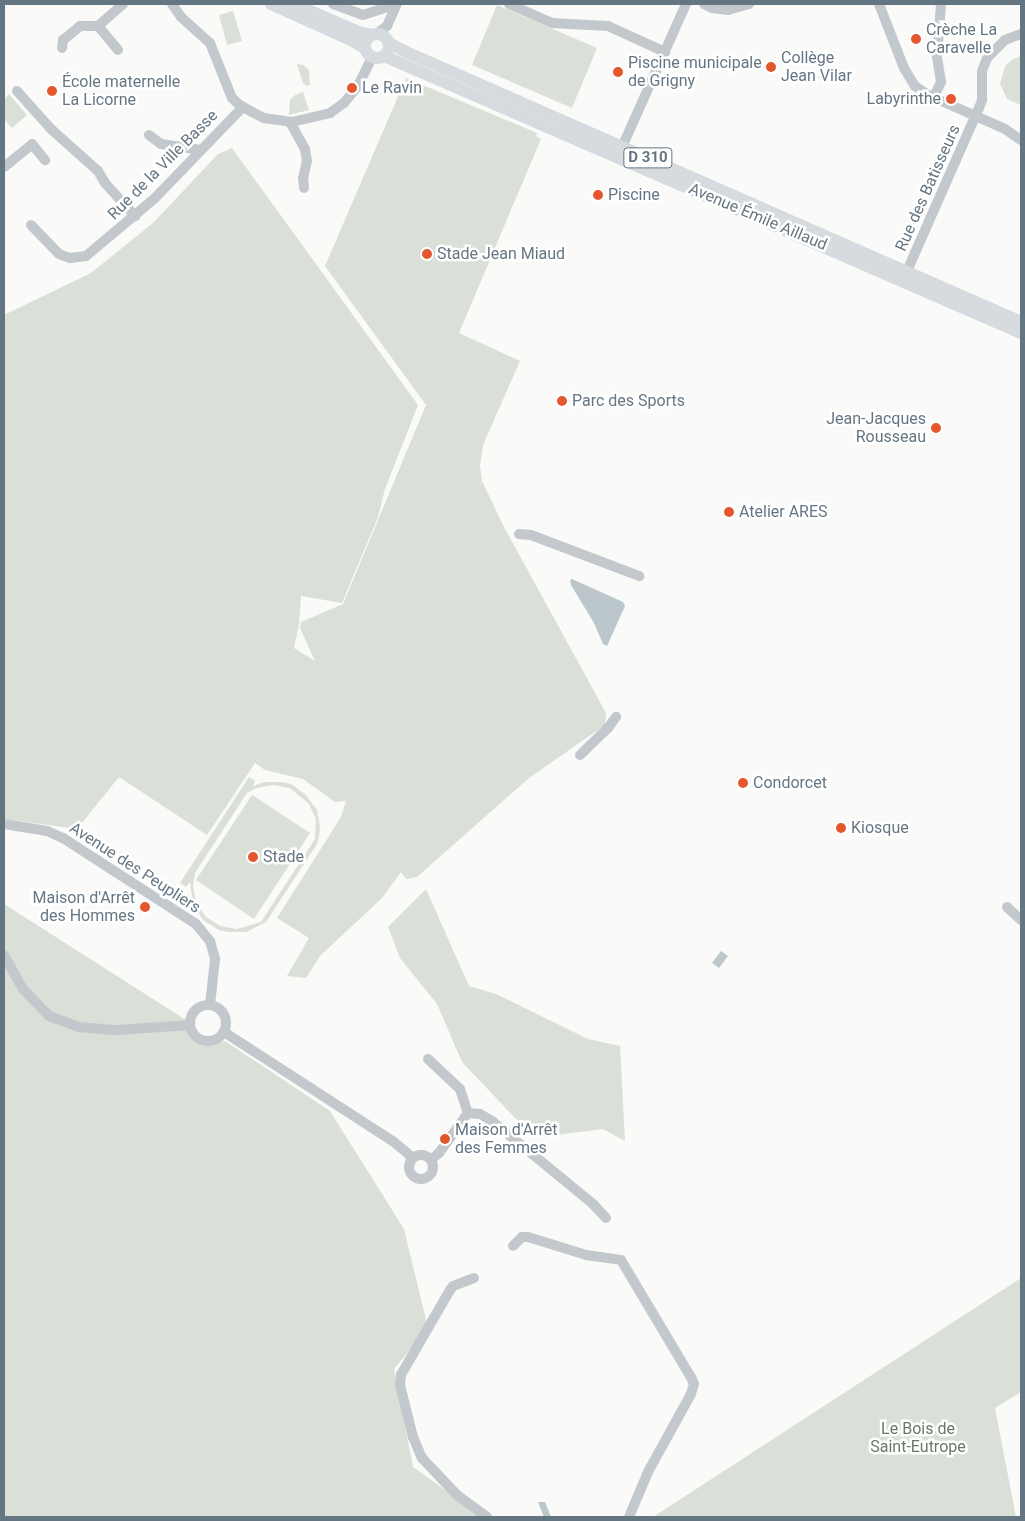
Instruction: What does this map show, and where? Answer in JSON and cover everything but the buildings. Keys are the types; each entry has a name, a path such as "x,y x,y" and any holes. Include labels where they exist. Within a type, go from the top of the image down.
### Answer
{"main road":[{"name":"Avenue Émile Aillaud","path":"271,4 353,41 374,54 1021,333"},
{"path":"294,4 361,33 374,34 382,35 389,41 389,50 374,54 366,40 374,34"},
{"name":"Avenue Émile Aillaud","path":"389,41 406,52 1021,322"}],"street":[{"path":"62,48 63,40 80,26 98,26 123,4"},
{"path":"172,4 181,17 210,43 228,91 243,107 264,118 290,122 304,121 322,116 344,102 358,86 374,54"},
{"path":"333,4 363,15 397,4"},
{"path":"374,34 387,26 397,4"},
{"path":"509,4 552,23 608,26 665,52"},
{"path":"622,147 686,4"},
{"path":"704,4 712,8 728,10 749,4"},
{"path":"879,4 907,75 921,91 1020,138"},
{"path":"933,98 941,82 937,58 941,4"},
{"path":"98,26 118,50"},
{"path":"387,26 389,29 389,41"},
{"name":"Rue des Batisseurs","path":"907,272 982,100 981,79 987,58 1005,40 1021,34"},
{"path":"17,91 51,129 98,170 106,183 135,216"},
{"name":"Rue de la Ville Basse","path":"31,225 55,252 76,259 92,253 135,216 243,107"},
{"path":"290,122 305,149 307,161 303,178 304,188"},
{"path":"149,135 166,145 201,150"},
{"path":"4,167 32,144 45,160"},
{"path":"519,534 532,535 639,576"},
{"path":"580,755 608,728 616,716"},
{"name":"Avenue des Peupliers","path":"4,824 47,831 63,838 196,924 210,941 215,959 210,1005"},
{"path":"1007,907 1021,920"},
{"path":"4,955 23,989 49,1016 56,1019 79,1027 117,1030 190,1025"},
{"path":"210,1005 216,1006 225,1015 226,1025 224,1032 214,1040 201,1040 196,1036 190,1025 193,1012 201,1006 210,1005"},
{"path":"224,1032 394,1142 412,1158"},
{"path":"428,1059 460,1089 468,1113"},
{"path":"431,1160 439,1153 468,1113"},
{"path":"468,1113 480,1114 492,1121 593,1204 606,1218"},
{"path":"424,1156 431,1160 433,1167 430,1174 418,1179 411,1174 409,1170 412,1158 424,1156"},
{"path":"513,1246 522,1237 528,1237 586,1255 616,1257 621,1260 692,1379 694,1384 691,1394 648,1472 629,1517"},
{"path":"474,1278 453,1286 450,1290 401,1375 400,1386 413,1438 422,1458 457,1495 487,1517"}],"green space":[{"path":"497,5 597,48 572,108 472,65"},
{"path":"233,11 242,41 227,45 219,15"},
{"path":"1021,56 1021,105 1007,99 1000,84 1005,66 1013,59"},
{"path":"297,64 304,65 309,70 310,85 307,86 303,83"},
{"path":"406,78 537,133 536,136 541,139 459,333 520,361 483,445 480,466 482,481 504,527 606,713 605,725 529,778 417,877 406,879 401,872 382,898 320,956 306,978 287,976 309,938 277,918 341,817 346,801 335,802 303,779 265,770 255,763 207,835 119,777 77,829 4,819 4,315 91,273 153,223 218,154 232,148 418,405 385,489 378,517 342,603 301,596 299,625 294,648 315,661 300,628 301,622 343,604 426,405 325,266"},
{"path":"303,92 309,110 289,115 290,100 295,95"},
{"path":"9,94 27,115 12,128 4,119 4,99"},
{"path":"249,777 255,781 253,786 264,782 291,784 306,795 317,810 320,828 317,844 266,922 246,932 219,930 203,920 193,904 190,882 186,887 180,883","holes":["273,785 290,788 309,804 316,819 315,839 261,922 237,929 220,926 206,917 196,903 193,886 195,873 247,793 256,788"]},
{"name":"Stade","path":"252,795 310,833 254,919 196,880"},
{"path":"426,889 469,986 496,994 588,1039 620,1046 625,1141 603,1129 540,1137 515,1118 462,1062 437,1004 400,958 388,927"},
{"path":"4,904 186,1020 190,1035 205,1045 225,1041 330,1111 404,1229 428,1328 394,1369 413,1467 483,1517 4,1517"},
{"name":"Le Bois de Saint-Eutrope","path":"1021,1278 1021,1392 995,1408 1016,1517 653,1517"}],"shaded area":[{"path":"572,579 623,602 625,606 607,646 603,644 594,623 571,585 570,580"},
{"path":"721,951 728,956 719,968 712,963"},
{"path":"538,1502 545,1502 551,1517 544,1517"}],"place":[{"name":"Crèche La Caravelle","path":"916,39"},
{"name":"Collège Jean Vilar","path":"771,67"},
{"name":"Piscine municipale de Grigny","path":"618,72"},
{"name":"Le Ravin","path":"352,88"},
{"name":"École maternelle La Licorne","path":"52,91"},
{"name":"Labyrinthe","path":"951,99"},
{"name":"Piscine","path":"598,195"},
{"name":"Stade Jean Miaud","path":"427,254"},
{"name":"Parc des Sports","path":"562,401"},
{"name":"Jean-Jacques Rousseau","path":"936,428"},
{"name":"Atelier ARES","path":"729,512"},
{"name":"Condorcet","path":"743,783"},
{"name":"Kiosque","path":"841,828"},
{"name":"Stade","path":"253,857"},
{"name":"Maison d'Arrêt des Hommes","path":"145,907"},
{"name":"Maison d'Arrêt des Femmes","path":"445,1139"}]}
